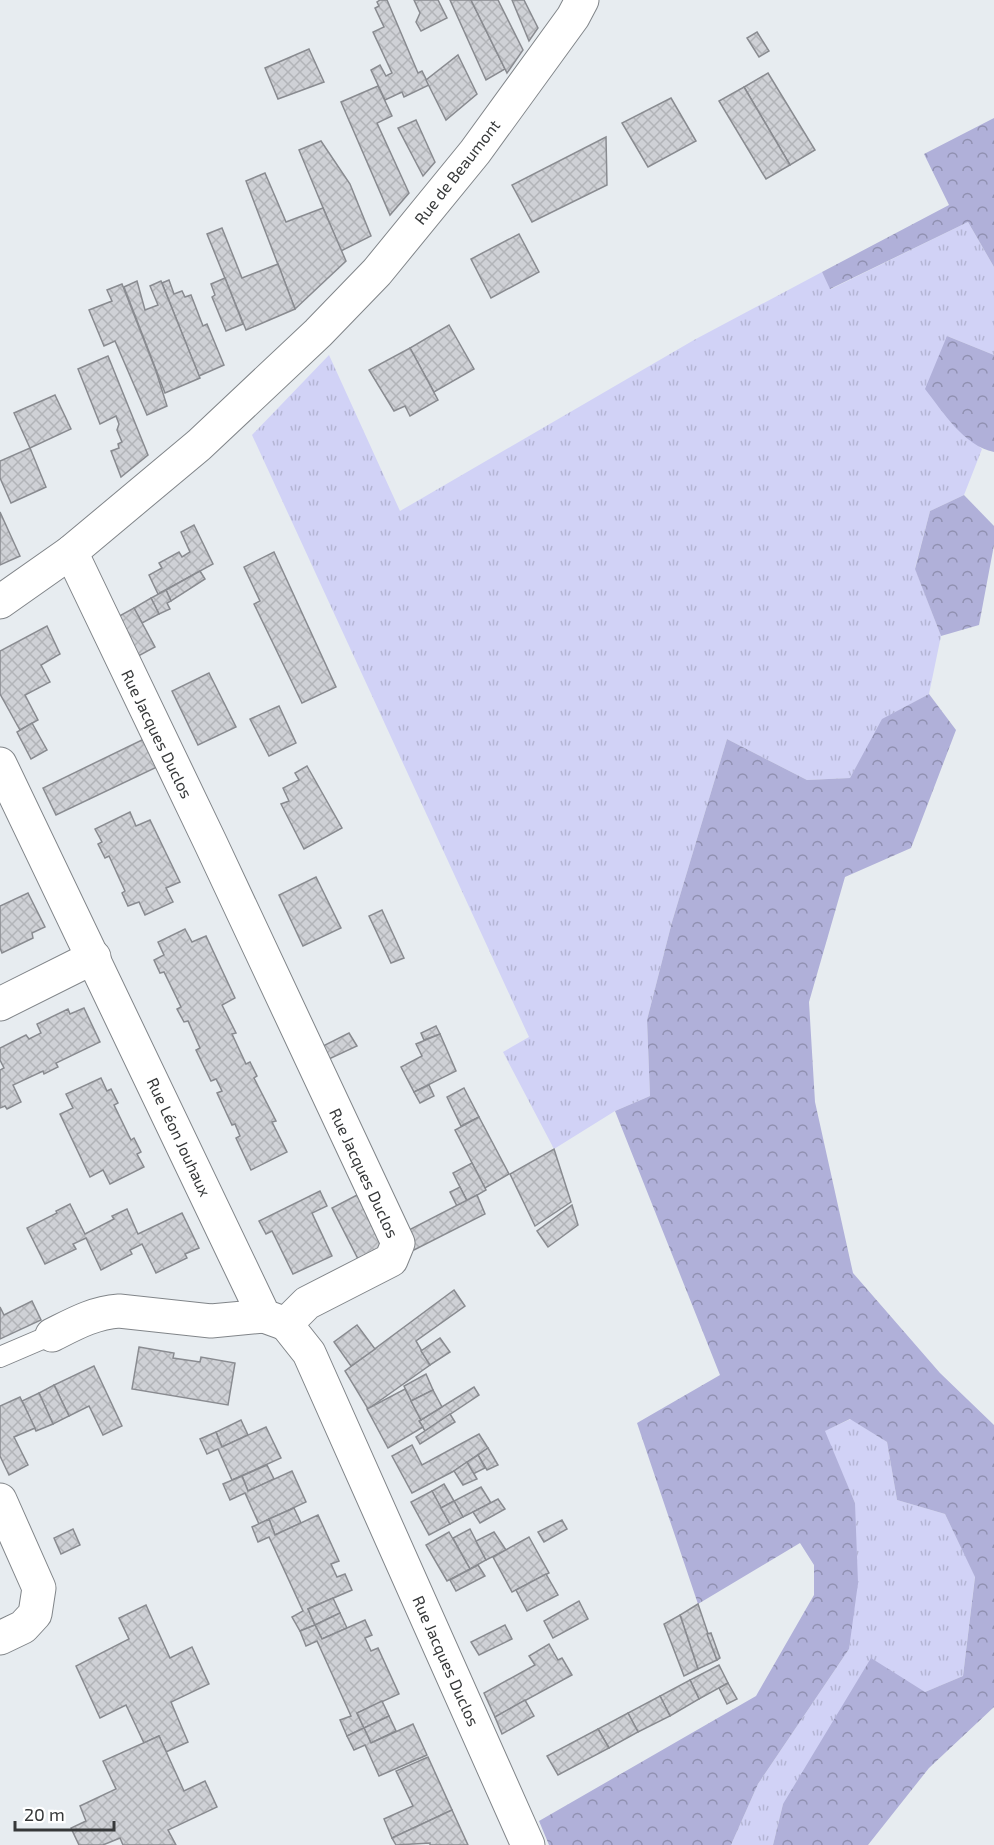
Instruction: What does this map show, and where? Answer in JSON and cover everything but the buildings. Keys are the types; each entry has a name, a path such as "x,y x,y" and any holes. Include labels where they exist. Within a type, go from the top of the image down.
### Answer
{"street":[{"name":"Rue de Beaumont","path":"0,602 71,552 199,446 318,333 377,272 476,152 573,17 582,0"},
{"name":"Rue Jacques Duclos","path":"71,552 398,1243 391,1260 275,1320 309,1353 528,1845"},
{"name":"Rue Léon Jouhaux","path":"0,764 275,1320"},
{"path":"0,1004 94,957"},
{"path":"47,1337 87,1317 103,1312 119,1311 211,1321 275,1320"},
{"path":"0,1500 39,1588 35,1614 23,1627 0,1638"}],"lane":[{"path":"0,1358 47,1337"}],"green space":[{"path":"994,118 994,267 968,222 830,289 822,272 949,205 924,154"},
{"path":"968,222 994,267 994,355 947,336 952,423 982,449 964,495 930,511 915,568 941,636 929,694 885,718 850,778 807,780 727,739 672,922 647,1020 650,1096 615,1111 554,1149 503,1052 529,1037 252,435 329,355 400,511 694,340 822,272 831,289"},
{"path":"947,336 994,355 994,452 973,443 955,427 925,389"},
{"path":"964,495 994,526 994,545 979,625 941,636 915,569 930,511"},
{"path":"929,694 956,730 911,848 845,877 809,1002 815,1102 853,1273 940,1373 994,1425 994,1707 929,1768 868,1845 773,1845 783,1804 871,1658 925,1692 963,1676 975,1577 945,1514 897,1500 887,1442 850,1419 825,1431 855,1503 858,1583 849,1649 758,1784 731,1845 549,1845 539,1821 756,1696 814,1595 814,1565 800,1543 698,1604 637,1423 720,1375 615,1111 650,1096 647,1020 672,922 727,739 807,780 850,778 882,719"},
{"path":"851,1419 887,1442 897,1500 945,1514 975,1576 963,1676 925,1692 783,1804 773,1845 731,1845 758,1784 849,1649 855,1503 824,1431"}]}
